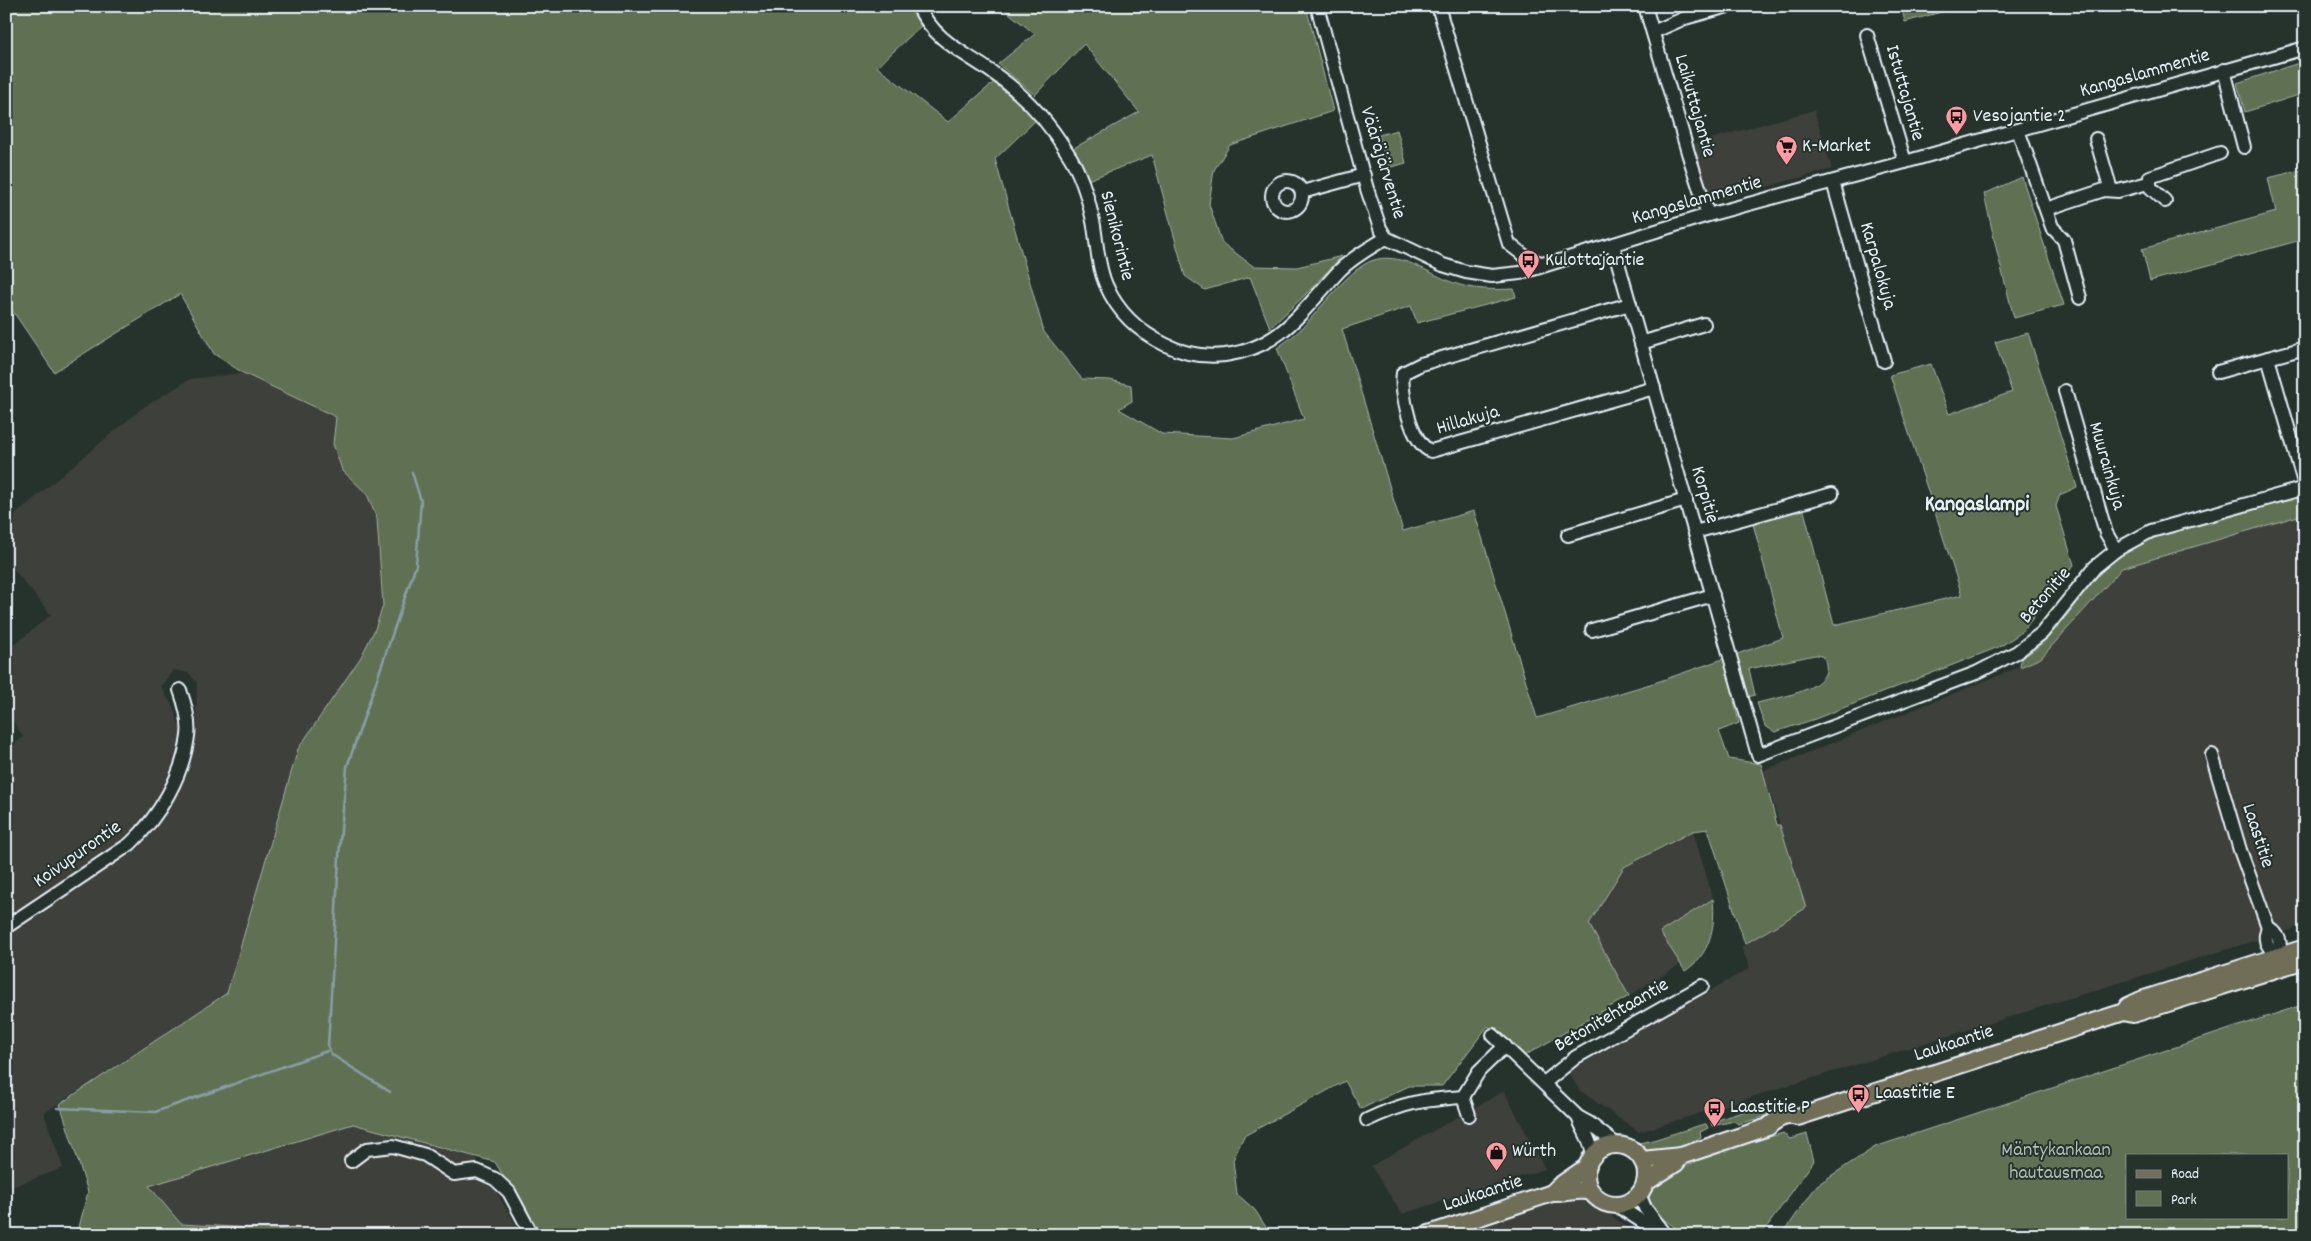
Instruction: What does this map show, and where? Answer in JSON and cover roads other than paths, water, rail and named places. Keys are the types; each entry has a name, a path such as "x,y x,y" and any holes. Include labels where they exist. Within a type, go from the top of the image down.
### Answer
{"main road":[{"name":"Laukaantie","path":"2280,962 2305,948"},
{"name":"Laukaantie","path":"1642,1160 1681,1156 1768,1127 1776,1120 1790,1115 1798,1117 2124,1012 2128,1006 2141,1000 2280,962 2305,960"},
{"path":"1617,1145 1632,1149 1642,1160 1646,1175 1642,1188 1625,1203 1616,1205 1598,1199 1592,1192 1588,1184 1590,1161 1604,1148 1617,1145"},
{"name":"Laukaantie","path":"1642,1188 1676,1163 1681,1156"},
{"name":"Laukaantie","path":"1552,1193 1590,1161"},
{"name":"Laukaantie","path":"1426,1235 1552,1193 1563,1194 1583,1189 1592,1192"}],"street":[{"name":"Sienikorintie","path":"918,6 925,20 935,33 952,48 995,74 1026,98 1058,137 1072,158 1085,188 1105,284 1119,308 1131,322 1159,342 1175,350 1194,355 1215,356 1241,353 1260,346 1280,334 1299,317 1340,270 1358,254 1386,238"},
{"name":"Vääräjärventie","path":"1317,6 1364,175 1380,228 1386,238 1454,269 1478,275 1505,276"},
{"path":"1438,6 1509,244 1530,260 1548,265"},
{"name":"Laikuttajantie","path":"1646,6 1708,215"},
{"path":"1653,32 1685,18 1728,6"},
{"name":"Istuttajantie","path":"1867,35 1905,162"},
{"name":"Kangaslammentie","path":"1505,276 1548,265 1708,215 1905,162 2305,48"},
{"path":"2224,70 2244,147"},
{"path":"2018,130 2052,227 2064,240 2080,298"},
{"path":"2096,139 2111,190"},
{"path":"2046,209 2104,190 2118,191 2148,183 2153,174 2220,153"},
{"path":"1302,192 1364,175"},
{"name":"Karpalokuja","path":"1833,182 1884,361"},
{"path":"2148,183 2165,201"},
{"name":"Korpitie","path":"1613,245 1758,755"},
{"name":"Hillakuja","path":"1630,304 1422,364 1403,373 1401,384 1414,431 1425,448 1431,450 1654,388"},
{"path":"1641,343 1699,325"},
{"path":"2218,372 2305,348"},
{"path":"2268,358 2305,486"},
{"name":"Muurainkuja","path":"2065,391 2106,533 2116,550"},
{"name":"Betonitie","path":"1758,755 1976,673 2017,652 2042,633 2095,567 2116,550 2151,531 2305,486"},
{"path":"1695,532 1832,494"},
{"path":"1568,535 1686,500"},
{"path":"1592,630 1713,596"},
{"name":"Koivupurontie","path":"6,927 130,844 143,832 162,805 181,763 188,736 188,720 180,690"},
{"name":"Laastitie","path":"2212,755 2240,850 2268,927 2276,932 2280,940 2280,962"},
{"name":"Betonitehtaantie","path":"1544,1083 1576,1057 1702,986"},
{"path":"1493,1035 1578,1117 1589,1123 1617,1145"},
{"path":"1463,1097 1479,1071 1505,1046"},
{"path":"1463,1097 1469,1115"},
{"path":"1368,1120 1396,1106 1422,1100 1463,1097"},
{"path":"1578,1117 1582,1128 1590,1139 1590,1161"},
{"path":"351,1161 367,1149 393,1146 424,1155 454,1174 477,1171 495,1179 509,1192 532,1235"},
{"path":"1642,1188 1645,1208 1665,1233"},
{"path":"1616,1205 1646,1224 1665,1233"}],"waterway":[{"path":"390,1092 331,1054 328,1046 340,841 347,767 416,565 421,501 412,472"},
{"path":"57,1108 155,1112 327,1051"}],"place":[{"name":"Vesojantie 2","path":"1957,136"},
{"name":"K-Market","path":"1786,166"},
{"name":"Kulottajantie","path":"1529,280"},
{"name":"Laastitie E","path":"1859,1113"},
{"name":"Laastitie P","path":"1714,1127"},
{"name":"Würth","path":"1496,1171"}],"district":[{"name":"Kangaslampi","path":"1977,505"}],"park label":[{"name":"Mäntykankaan hautausmaa","path":"2056,1162"}]}
